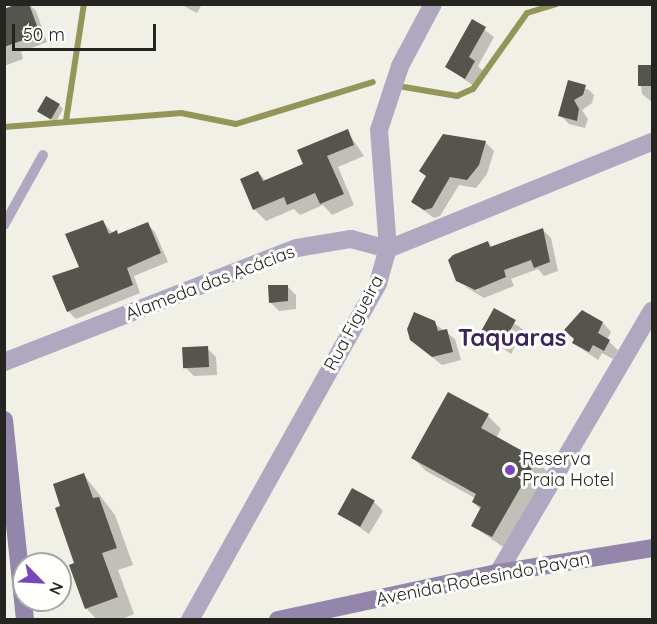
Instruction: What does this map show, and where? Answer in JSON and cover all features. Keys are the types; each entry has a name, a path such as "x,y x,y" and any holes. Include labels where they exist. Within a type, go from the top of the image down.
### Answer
{"main road":[{"path":"4,420 25,620"},
{"name":"Avenida Rodesindo Pavan","path":"278,620 498,573 652,548"}],"street":[{"name":"Rua Figueira","path":"190,620 378,284 388,249 379,130 400,66 433,4"},
{"path":"388,249 652,142"},
{"name":"Alameda das Acácias","path":"4,362 297,248 351,239 388,249"},
{"path":"498,573 652,311"}],"lane":[{"path":"4,225 43,154"}],"building":[{"path":"17,4 29,4 40,34 4,47 4,9"},
{"path":"472,19 486,27 469,57 475,61 465,79 445,67"},
{"path":"638,65 652,65 652,86 638,86"},
{"path":"568,80 586,85 583,95 574,100 579,109 577,121 558,116"},
{"path":"46,96 60,104 51,120 37,112"},
{"path":"348,129 354,145 327,156 344,194 320,204 315,193 287,205 284,197 253,210 240,179 258,171 263,181 303,164 297,150"},
{"path":"443,134 486,141 479,165 467,180 450,177 432,208 424,210 411,202 426,176 419,171"},
{"path":"103,220 109,234 117,230 118,234 148,222 161,253 127,268 133,285 67,312 52,276 79,267 65,234"},
{"path":"543,228 550,262 534,268 531,260 504,270 506,277 475,290 456,281 448,260 453,255 488,241 490,247"},
{"path":"268,285 288,285 288,301 269,303"},
{"path":"494,308 516,320 502,345 480,333"},
{"path":"582,310 603,322 598,333 610,340 604,351 593,345 589,352 572,343 574,339 564,330"},
{"path":"414,312 435,321 438,331 447,329 453,352 432,357 410,340 407,329"},
{"path":"208,346 209,367 183,368 182,347"},
{"name":"Reserva Praia Hotel","path":"448,392 489,414 481,428 537,459 492,537 471,526 481,507 472,502 476,494 411,458"},
{"path":"84,473 93,498 99,497 117,548 102,553 118,597 85,609 72,573 72,564 74,563 72,552 55,508 60,506 53,484"},
{"path":"352,488 375,501 360,527 337,514"}],"waterway":[{"path":"66,121 84,4"},
{"path":"404,87 457,96 473,89 527,13 557,4"},
{"path":"4,127 181,113 236,124 373,82"}],"place":[{"name":"Reserva Praia Hotel","path":"510,470"}],"district":[{"name":"Taquaras","path":"512,338"}]}
